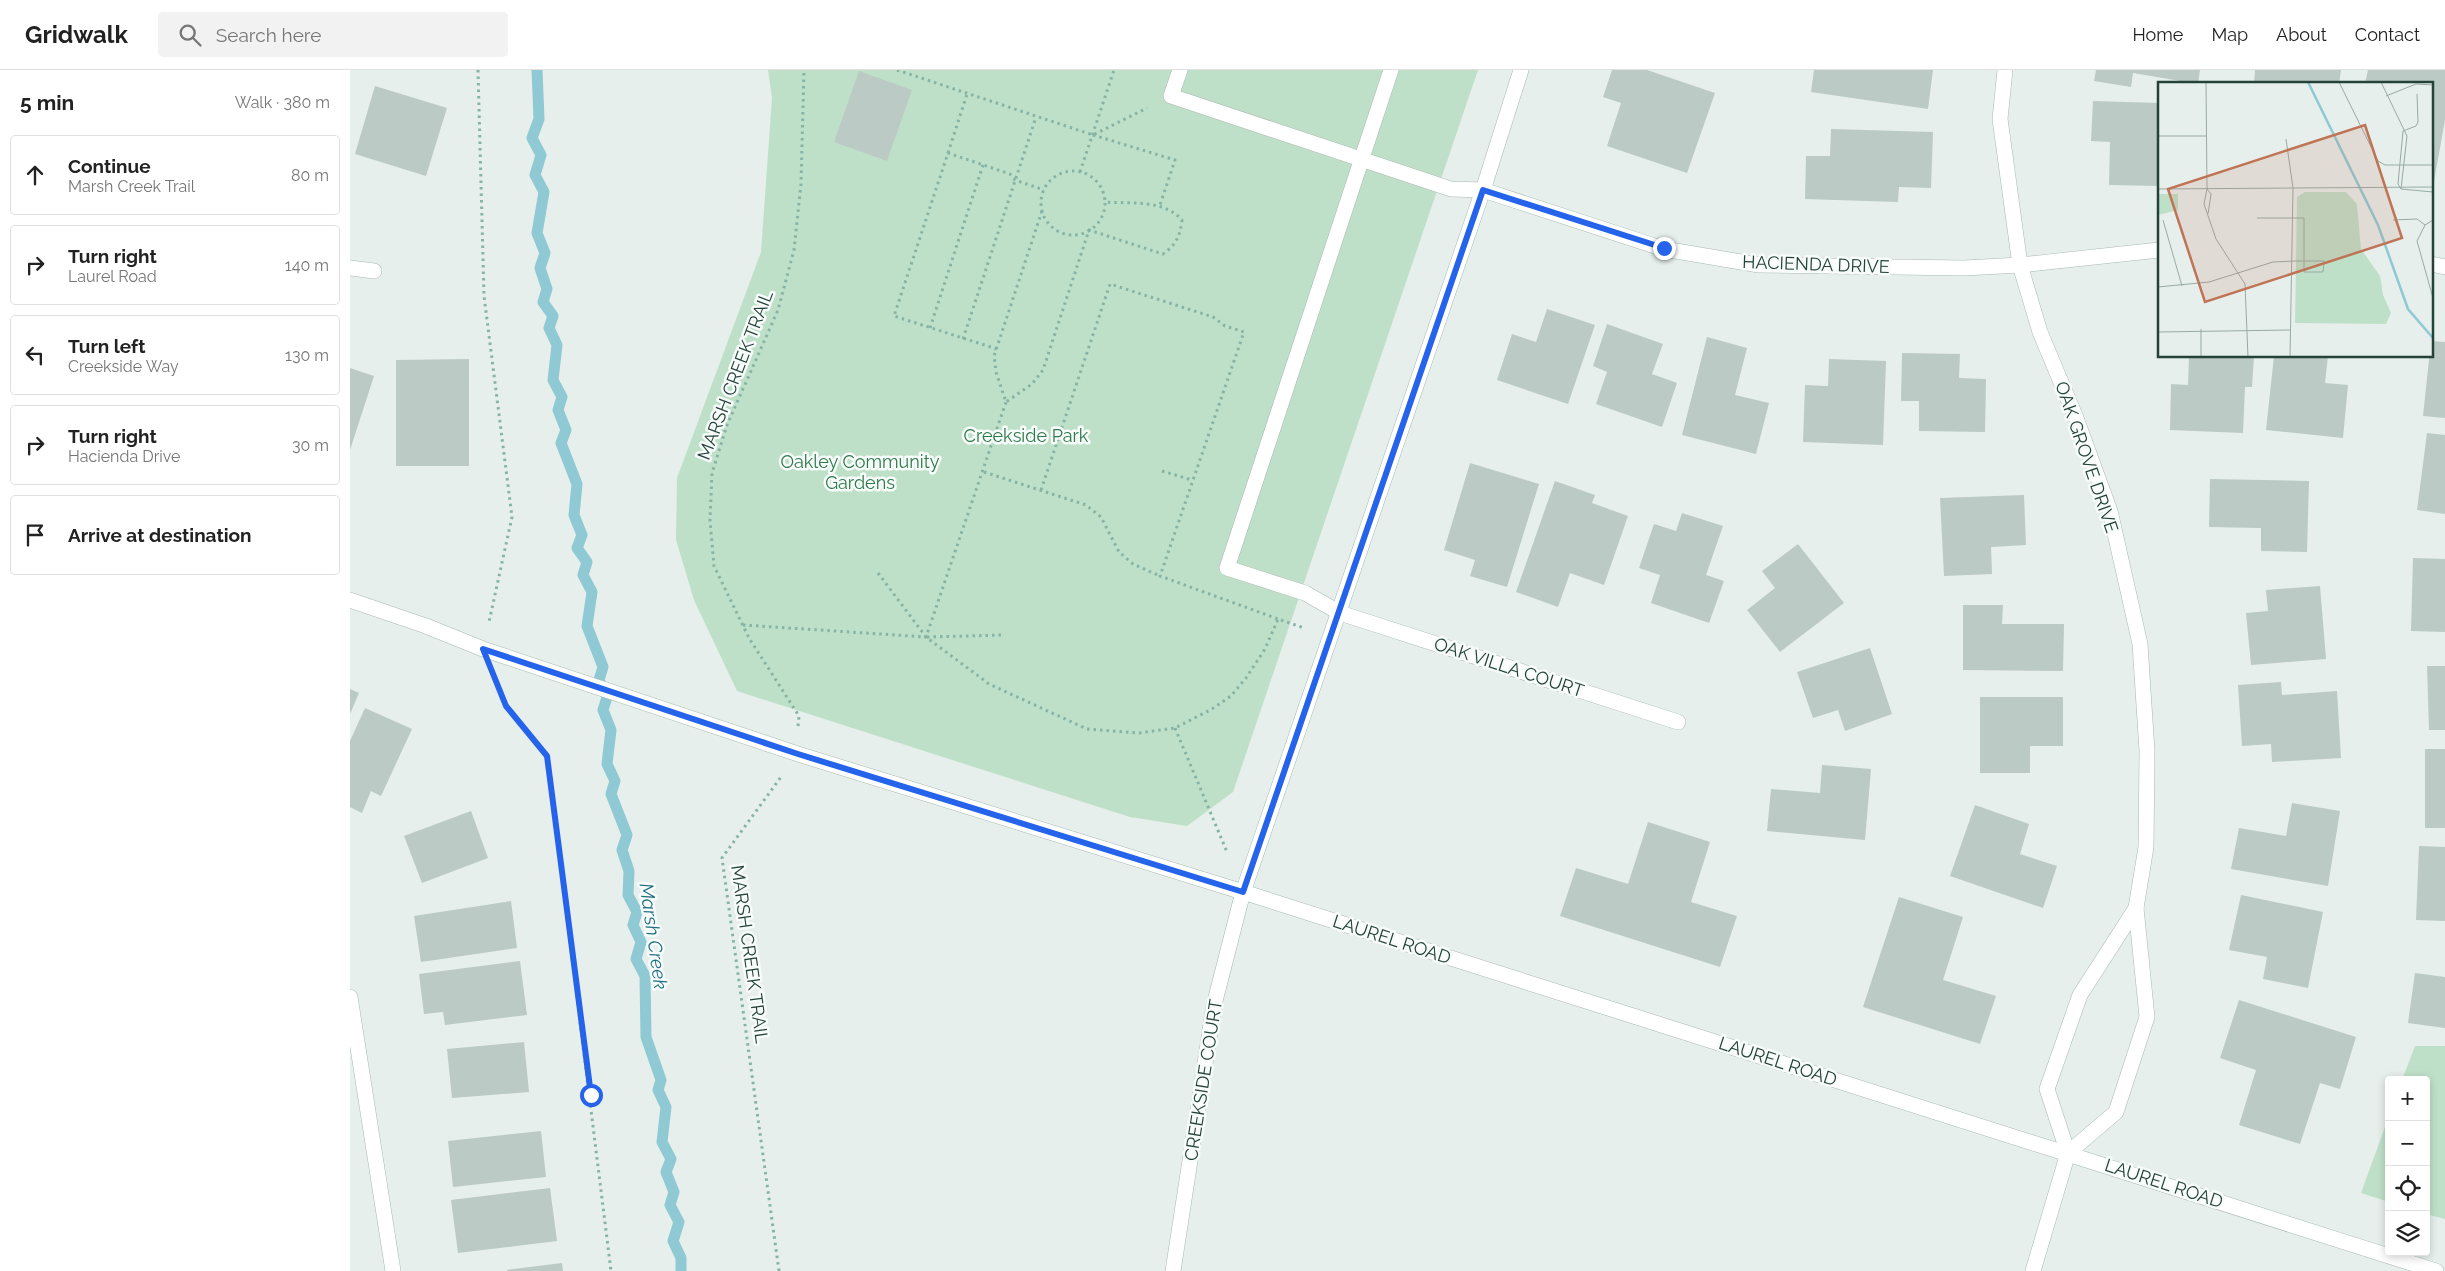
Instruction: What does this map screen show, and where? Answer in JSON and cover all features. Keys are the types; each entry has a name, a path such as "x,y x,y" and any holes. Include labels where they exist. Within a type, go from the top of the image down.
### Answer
{"street":[{"path":"1172,96 1180,70"},
{"path":"1361,159 1391,70"},
{"name":"CREEKSIDE COURT","path":"1173,1271 1214,1005 1243,892 1483,190 1521,70"},
{"name":"OAK GROVE DRIVE","path":"2005,70 2000,119 2020,265 2040,332 2076,418 2110,511 2140,644 2147,751 2146,847 2136,908 2147,1017 2116,1112 2068,1152 2047,1089 2080,995 2136,908"},
{"name":"HACIENDA DRIVE","path":"1172,96 1451,189 1483,190 1664,248 1759,265 1964,268 2020,265 2158,250"},
{"name":"OAK VILLA COURT","path":"1361,159 1227,568 1305,593 1340,612 1678,722"},
{"path":"2432,264 2445,267"},
{"path":"350,268 374,271"},
{"name":"LAUREL ROAD","path":"350,600 426,626 483,649 798,754 2068,1152 2436,1271"},
{"path":"350,998 393,1271"},
{"path":"2033,1271 2068,1152"}],"path":[{"path":"478,70 484,296 512,517 483,649 506,706 547,756 611,1271"},
{"name":"MARSH CREEK TRAIL","path":"779,1271 722,858 798,754 799,716 743,625 714,566 710,520 712,473 727,425 778,310 794,250 801,184 804,70"},
{"path":"897,70 1175,160 1160,206"},
{"path":"1080,172 1114,70"},
{"path":"968,94 894,316 997,350"},
{"path":"1093,135 1172,96"},
{"path":"963,339 1036,116"},
{"path":"948,154 1010,174 1015,180 1044,190"},
{"path":"930,328 983,165"},
{"path":"926,637 984,472 1006,402 996,372 994,356 1042,210 1044,190 1059,175 1080,172 1098,183 1105,202 1100,221 1089,230 1074,235 1063,234 1054,228 1042,210"},
{"path":"1089,230 1163,254 1174,247 1180,233 1182,220 1173,210 1160,206 1105,202"},
{"path":"1006,402 1032,384 1043,370 1089,230"},
{"path":"1041,490 1110,284 1213,317 1226,326 1244,332 1160,576"},
{"path":"1162,471 1192,480"},
{"path":"984,472 1086,505 1101,517 1119,552 1133,564 1160,576 1331,638"},
{"path":"878,573 926,637 989,684 1087,729 1139,733 1175,728 1212,709 1231,696 1265,649 1278,619"},
{"path":"743,625 926,637 1003,635"},
{"path":"1175,728 1243,892"}],"green space":[{"name":"Creekside Park","path":"768,70 1478,70 1233,792 1187,826 1130,817 737,691 694,600 676,540 677,478 761,252 772,98"},
{"path":"2415,1046 2445,1046 2445,1219 2430,1215 2430,1076 2404,1076"},
{"path":"2385,1127 2385,1201 2361,1193"}],"building":[{"path":"1612,70 1647,70 1715,93 1687,173 1607,146 1621,103 1603,97"},
{"path":"1814,70 1933,70 1928,109 1811,92"},
{"path":"2096,70 2200,70 2198,82 2186,82 2133,73 2131,87 2094,81"},
{"path":"2255,70 2341,70 2339,82 2254,82"},
{"path":"2368,70 2445,70 2445,120 2433,187 2432,82 2365,82"},
{"path":"859,71 912,90 887,161 834,142"},
{"path":"375,86 447,108 426,176 355,154"},
{"path":"2093,101 2158,103 2158,186 2109,185 2110,142 2091,141"},
{"path":"1831,129 1933,132 1931,188 1899,187 1898,202 1805,199 1806,156 1830,156"},
{"path":"1547,309 1595,325 1568,404 1497,380 1512,334 1536,342"},
{"path":"1607,324 1663,344 1652,374 1677,383 1662,427 1596,404 1607,372 1593,366"},
{"path":"1707,337 1747,348 1735,395 1769,403 1756,454 1682,435"},
{"path":"2432,341 2445,342 2445,418 2423,416 2429,358 2432,358"},
{"path":"1902,353 1960,354 1959,378 1986,379 1985,432 1919,431 1919,401 1901,401"},
{"path":"2189,358 2254,358 2252,387 2245,387 2243,433 2170,430 2171,384 2188,385"},
{"path":"2274,358 2328,358 2325,383 2348,385 2343,438 2266,430"},
{"path":"469,359 469,466 396,466 396,360"},
{"path":"1829,359 1886,361 1883,445 1803,442 1805,385 1828,386"},
{"path":"350,368 374,376 350,450"},
{"path":"2427,433 2445,435 2445,514 2417,510"},
{"path":"1470,463 1539,484 1507,587 1470,576 1475,560 1444,550"},
{"path":"2210,479 2309,481 2307,552 2261,551 2261,528 2209,527"},
{"path":"1555,481 1595,495 1592,503 1628,516 1604,585 1570,573 1558,607 1516,592"},
{"path":"2024,495 2026,545 1991,547 1992,574 1944,576 1940,498"},
{"path":"1682,513 1723,526 1706,575 1724,581 1709,623 1651,603 1660,575 1639,568 1654,524 1676,531"},
{"path":"1798,544 1844,603 1780,652 1747,610 1775,588 1762,571"},
{"path":"2413,558 2445,559 2445,632 2411,631"},
{"path":"2320,586 2326,659 2251,665 2246,613 2268,611 2266,590"},
{"path":"1963,605 2003,605 2002,624 2064,624 2063,671 1963,670"},
{"path":"1870,648 1892,714 1845,731 1838,710 1813,718 1797,672"},
{"path":"2427,666 2445,666 2445,730 2429,730"},
{"path":"2281,682 2282,695 2337,691 2341,758 2272,762 2271,744 2242,746 2238,685"},
{"path":"350,689 359,693 350,714"},
{"path":"1980,697 2063,697 2063,746 2030,746 2030,773 1980,773"},
{"path":"365,708 412,729 381,796 371,791 362,813 350,807 350,741"},
{"path":"2425,749 2445,749 2445,828 2425,828"},
{"path":"1822,765 1871,769 1865,840 1767,831 1771,789 1820,793"},
{"path":"2292,803 2340,811 2328,886 2231,869 2239,828 2286,836"},
{"path":"1975,805 2029,824 2020,854 2057,866 2043,908 1950,876"},
{"path":"471,811 488,858 422,883 404,836"},
{"path":"1648,822 1710,842 1691,902 1737,916 1720,967 1560,916 1576,868 1628,884"},
{"path":"2419,846 2445,847 2445,921 2416,920"},
{"path":"2241,895 2323,912 2308,988 2263,979 2267,957 2229,950"},
{"path":"1899,897 1963,917 1943,980 1996,996 1980,1044 1863,1007"},
{"path":"511,901 517,948 421,962 414,916"},
{"path":"520,961 527,1015 445,1025 443,1012 424,1014 419,974"},
{"path":"2415,973 2445,977 2445,1028 2408,1023"},
{"path":"2239,1000 2356,1037 2340,1089 2320,1083 2300,1144 2239,1125 2256,1070 2220,1058"},
{"path":"524,1042 529,1092 452,1098 447,1049"},
{"path":"541,1131 546,1177 453,1187 448,1141"},
{"path":"550,1188 557,1241 458,1253 451,1200"},
{"path":"562,1263 563,1271 507,1271 507,1270"}],"waterway":[{"name":"Marsh Creek","path":"537,70 539,119 532,138 541,155 535,175 544,192 537,233 545,253 540,268 547,289 543,302 553,316 549,328 557,345 553,380 562,397 558,410 566,430 561,443 577,484 574,515 582,535 577,548 587,562 583,575 592,592 587,626 603,667 599,680 607,697 603,710 611,730 607,764 615,781 611,794 627,835 622,850 629,871 628,895 637,912 633,925 641,942 636,959 645,976 646,1037 661,1080 658,1090 666,1107 662,1142 671,1159 666,1172 674,1192 670,1205 679,1222 673,1241 681,1258 681,1271"}],"route":[{"path":"591,1095 547,756 506,706 483,649 798,754 1243,892 1483,190 1664,248"}],"park label":[{"name":"Oakley Community Gardens","path":"860,471"}]}
